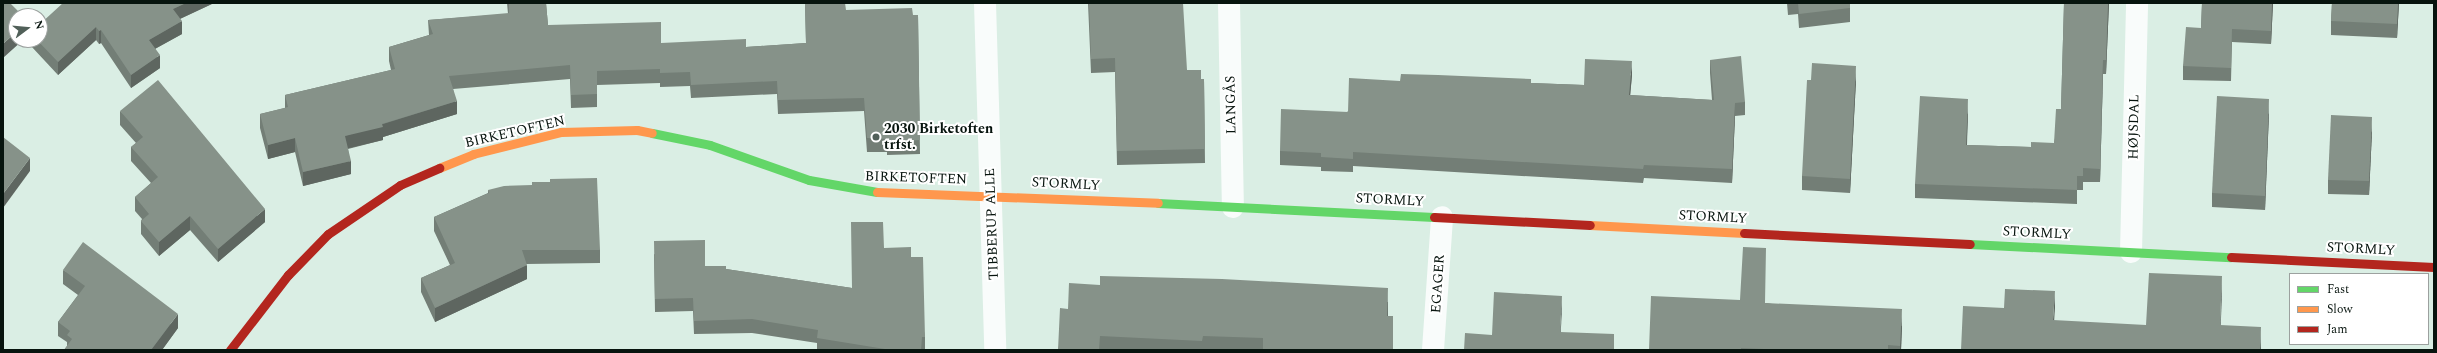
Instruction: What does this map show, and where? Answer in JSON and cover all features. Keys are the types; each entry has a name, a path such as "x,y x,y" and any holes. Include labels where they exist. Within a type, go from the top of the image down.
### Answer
{"street":[{"name":"TIBBERUP ALLE","path":"985,3 995,350"},
{"name":"LANGÅS","path":"1229,3 1232,206"},
{"name":"HØJSDAL","path":"2131,252 2137,3"},
{"name":"BIRKETOFTEN","path":"230,350 288,275 328,234 400,185 473,154 561,132 637,130 710,145 808,180 873,192 991,194"},
{"name":"STORMLY","path":"991,194 2434,267"},
{"name":"EGAGER","path":"1433,350 1442,217"}],"building":[{"path":"3,3 10,3 15,8 8,8 8,39 3,44"},
{"path":"63,3 186,3 173,9 182,21 149,40 160,55 131,75 101,30 99,31 96,27 58,62 45,48 48,48 48,17"},
{"path":"509,3 546,3 548,25 661,22 661,43 746,39 746,47 806,43 805,4 845,3 846,10 912,8 913,15 918,15 920,140 887,142 887,139 867,138 864,98 778,100 777,81 691,85 690,72 660,73 660,69 597,71 597,94 571,95 570,65 449,76 457,101 382,124 383,127 345,136 351,161 303,172 295,138 268,145 260,114 288,107 285,95 395,69 389,47 433,34 428,20 509,13"},
{"path":"1089,3 1183,3 1187,70 1201,70 1201,79 1204,79 1205,149 1117,151 1115,58 1091,59"},
{"path":"1798,3 1850,3 1850,8 1799,14"},
{"path":"2064,3 2108,3 2106,60 2103,60 2100,169 2083,168 2083,176 2077,176 2077,190 1915,184 1920,96 1968,99 1966,145 2031,147 2031,142 2054,143 2056,109 2061,109"},
{"path":"2202,3 2272,3 2271,31 2232,29 2231,68 2183,66 2186,27 2201,28"},
{"path":"2332,3 2398,3 2397,24 2331,21"},
{"path":"1741,56 1745,102 1735,103 1732,169 1644,165 1643,169 1353,152 1353,159 1321,157 1321,153 1280,151 1281,109 1348,112 1349,78 1400,81 1401,74 1438,75 1531,79 1531,83 1584,85 1585,59 1632,61 1629,95 1714,100 1710,60"},
{"path":"1812,63 1856,66 1850,179 1802,176 1807,80 1811,80"},
{"path":"158,80 265,209 218,249 190,216 159,242 141,221 149,214 135,197 158,177 131,147 143,137 120,111"},
{"path":"2217,96 2269,99 2265,196 2212,193"},
{"path":"2331,115 2372,117 2369,181 2328,180"},
{"path":"3,137 30,158 3,194"},
{"path":"597,178 600,250 522,250 527,265 435,308 421,278 455,263 434,217 489,193 488,190 504,186 532,185 532,182 550,182 550,179"},
{"path":"851,222 883,222 884,248 911,247 911,257 923,257 925,337 922,337 921,350 891,350 817,338 818,330 752,319 694,321 693,298 655,299 654,241 705,240 705,266 726,266 726,269 852,288"},
{"path":"83,242 178,314 151,350 64,350 72,339 67,335 70,331 58,322 85,286 63,270"},
{"path":"1743,247 1766,248 1765,303 1902,309 1900,346 1888,345 1888,350 1787,350 1741,348 1741,350 1649,350 1651,296 1740,300"},
{"path":"2149,273 2222,276 2220,325 2261,327 2260,350 1961,350 1963,306 2004,308 2005,289 2055,291 2053,320 2146,325"},
{"path":"1100,276 1222,279 1388,288 1387,316 1393,316 1393,350 1263,350 1263,338 1203,336 1202,341 1100,336 1099,350 1058,350 1060,308 1068,309 1069,283 1100,285"},
{"path":"1494,292 1562,296 1560,332 1614,334 1614,350 1464,350 1465,333 1492,335"}],"traffic: fast":[{"path":"652,133 710,145 809,180 877,192"},
{"path":"1158,203 1434,217"},
{"path":"1970,244 2231,257"}],"traffic: slow":[{"path":"439,168 473,154 561,132 637,130 652,133"},
{"path":"877,192 1158,203"},
{"path":"1590,225 1744,233"}],"traffic: jam":[{"path":"230,350 288,275 328,234 400,185 439,168"},
{"path":"1434,217 1590,225"},
{"path":"1744,233 1970,244"},
{"path":"2231,257 2434,267"}],"place":[{"name":"2030 Birketoften trfst.","path":"876,137"}]}
